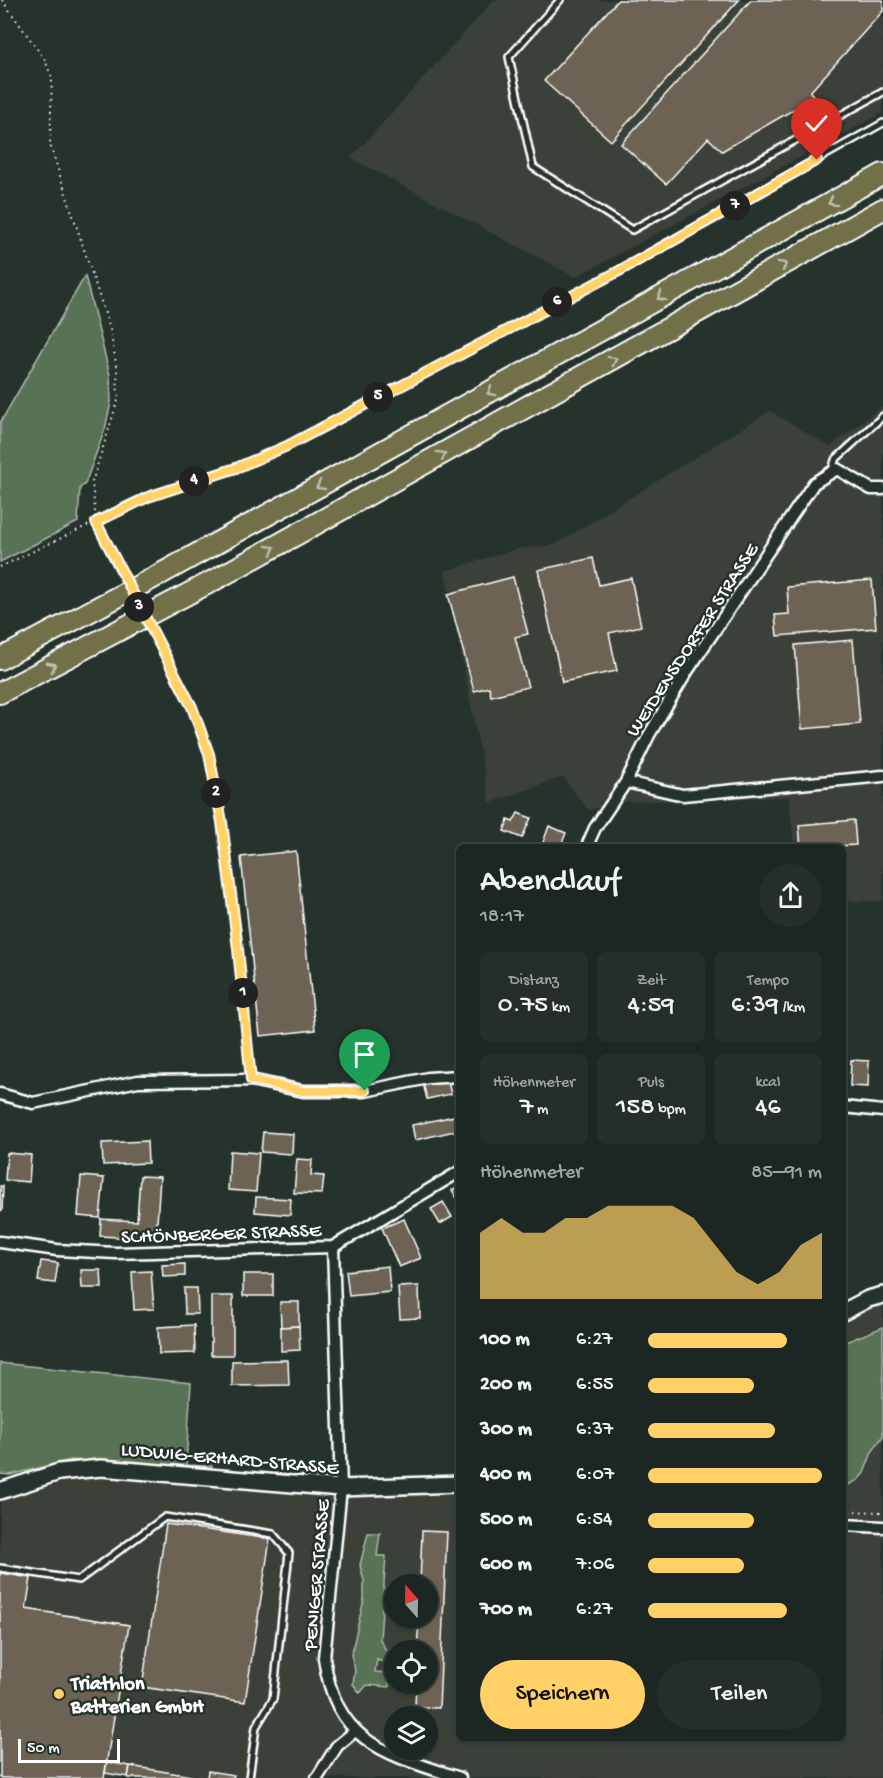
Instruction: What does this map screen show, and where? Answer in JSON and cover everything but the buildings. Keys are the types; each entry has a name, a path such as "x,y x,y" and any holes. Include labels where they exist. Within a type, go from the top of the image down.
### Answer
{"highway":[{"path":"0,659 157,576 883,174"},
{"path":"0,693 220,577 883,209"}],"street":[{"path":"832,472 837,469 871,489 883,489"},
{"name":"WEIDENSDORFER STRASSE","path":"588,844 595,828 626,782 649,735 688,670 814,483 832,472"},
{"path":"626,782 683,795 883,776"},
{"path":"0,1094 33,1103 138,1081 251,1080 303,1091 365,1091 428,1078 456,1076"},
{"path":"846,1107 883,1111"},
{"name":"SCHÖNBERGER STRASSE","path":"0,1242 57,1250 116,1253 333,1246 456,1174"},
{"name":"PENIGER STRASSE","path":"333,1246 341,1488 324,1658 333,1699 354,1732"},
{"path":"846,1310 868,1299 883,1295"},
{"name":"LUDWIG-ERHARD-STRASSE","path":"0,1491 59,1472 101,1468 341,1488 456,1484"},
{"path":"846,1525 883,1527"},
{"path":"317,1778 337,1746 354,1732 368,1744 460,1778"}],"lane":[{"path":"560,0 509,57 534,167 632,230 883,92"},
{"path":"619,271 883,123"},
{"path":"832,472 835,460 883,416"},
{"path":"0,1568 79,1580 165,1517 273,1534 289,1553 273,1699 256,1727 249,1778"}],"path":[{"path":"2,0 45,60 52,78 50,145 110,329 117,369 118,400 92,482 96,522 106,546 192,707 209,754 222,822 251,1080"},
{"path":"0,567 148,497 236,468 287,446 619,271"},
{"path":"846,1511 883,1512"}],"shaded area":[{"path":"494,0 883,0 883,113 575,277 351,158"},
{"path":"883,406 883,901 846,901 846,844 794,844 789,797 624,802 588,810 563,777 490,803 445,571 516,549 554,545 770,411 830,447"},
{"path":"883,1303 883,1778 0,1778 0,1499 63,1482 99,1479 325,1494 456,1495 456,1741 846,1741 846,1319"}],"green space":[{"path":"85,276 110,375 111,402 105,429 85,484 80,488 78,522 0,562 0,423"},
{"path":"883,1327 883,1436 872,1452 864,1473 858,1480 846,1486 846,1342"},
{"path":"0,1363 191,1383 186,1465 212,1466 211,1471 71,1460 10,1475 0,1474"},
{"path":"368,1533 380,1533 377,1556 386,1556 380,1639 384,1647 384,1662 377,1660 375,1672 384,1673 384,1687 367,1685 360,1693 353,1684 355,1670 351,1655 364,1599 364,1581 360,1565"}],"place":[{"name":"Triathlon Batterien GmbH","path":"59,1694"}],"route":[{"path":"365,1091 303,1091 251,1080 222,822 209,754 192,707 106,546 96,522 148,497 236,468 287,446 563,298 619,271 817,160"}]}
